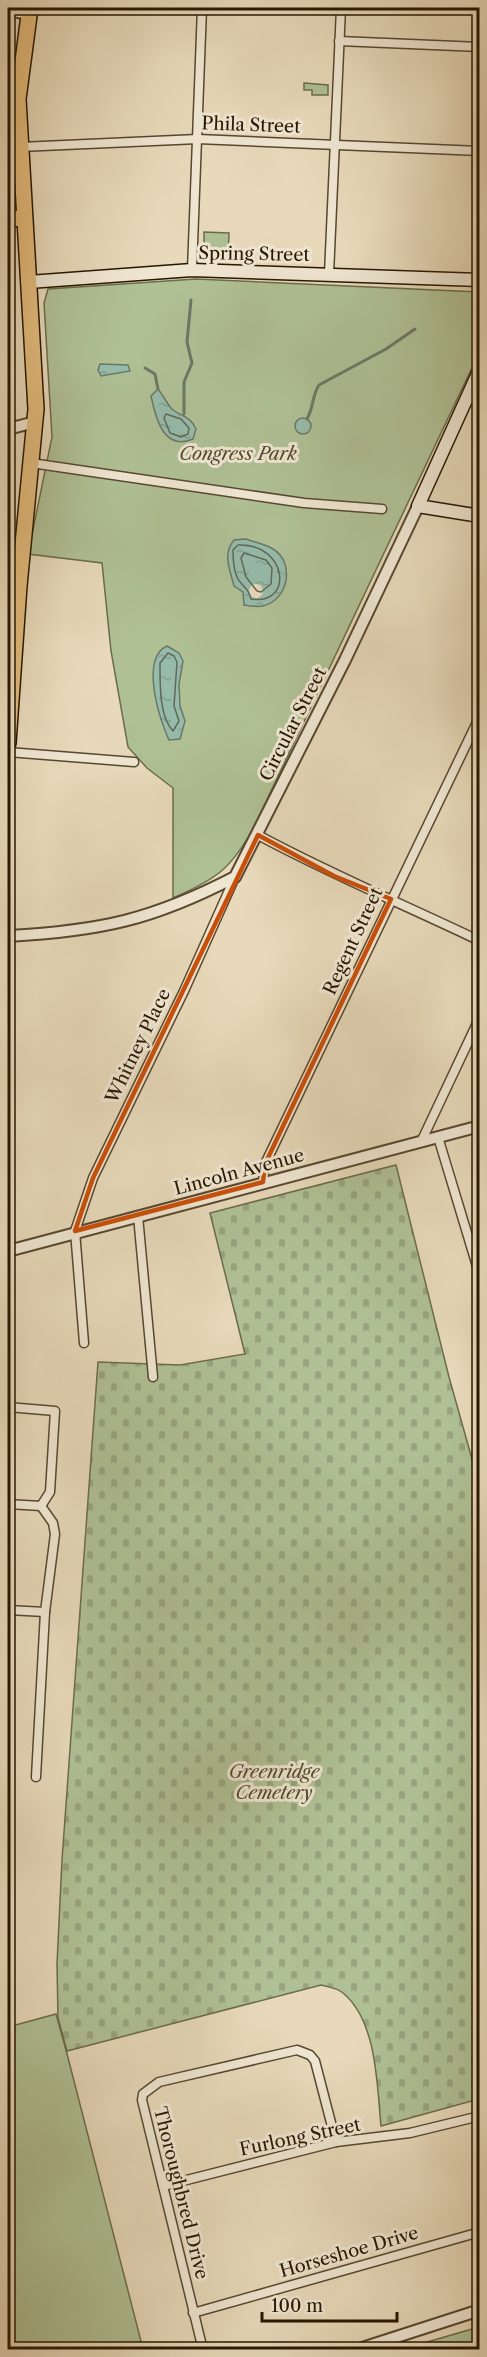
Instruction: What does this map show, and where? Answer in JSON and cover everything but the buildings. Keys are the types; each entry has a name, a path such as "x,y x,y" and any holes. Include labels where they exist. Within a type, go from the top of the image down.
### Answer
{"highway":[{"path":"8,743 20,575 35,422 18,99 30,11"},
{"path":"8,219 24,218"}],"main road":[{"name":"Spring Street","path":"29,282 192,270 476,281"},
{"name":"Circular Street","path":"418,506 480,369"},
{"path":"418,506 480,516"}],"street":[{"path":"192,270 202,8"},
{"path":"329,274 340,8"},
{"path":"8,10 30,11"},
{"path":"339,41 480,47"},
{"name":"Phila Street","path":"20,147 198,139 480,151"},
{"path":"8,429 35,422"},
{"path":"31,463 304,503 382,509"},
{"name":"Circular Street","path":"235,877 345,660 418,506"},
{"name":"Regent Street","path":"263,1182 265,1164 480,716"},
{"path":"8,752 134,762"},
{"path":"258,835 340,878 480,941"},
{"path":"8,936 69,932 131,921 199,896 235,877"},
{"name":"Whitney Place","path":"75,1231 93,1178 184,991 235,877"},
{"path":"421,1142 480,1017"},
{"name":"Lincoln Avenue","path":"8,1251 75,1231 480,1126"},
{"path":"438,1137 480,1276"},
{"path":"138,1216 153,1377"},
{"path":"75,1231 84,1343"},
{"path":"8,1407 56,1411 50,1492 42,1506"},
{"path":"8,1504 42,1506"},
{"path":"36,1777 45,1612 55,1534 53,1523 42,1506"},
{"path":"8,1610 45,1612"},
{"name":"Thoroughbred Drive","path":"203,2349 142,2100 143,2094 159,2082 297,2050 310,2055 323,2086 336,2142"},
{"name":"Furlong Street","path":"163,2186 336,2142 410,2133 480,2116"},
{"name":"Horseshoe Drive","path":"193,2313 480,2232"},
{"path":"356,2349 480,2310"}],"highlighted area":[{"path":"258,835 334,876 391,899 265,1164 263,1182 75,1231 93,1178"}],"green space":[{"path":"304,83 328,85 328,95 312,95 312,90 304,90"},
{"path":"204,232 229,233 228,257 204,255"},
{"name":"Congress Park","path":"196,279 479,292 479,353 253,829 237,854 220,872 173,898 173,788 147,768 128,747 111,651 102,563 28,554 52,437 44,303 48,289"},
{"name":"Greenridge Cemetery","path":"396,1165 449,1377 479,1484 479,2099 381,2126 376,2073 369,2037 354,2005 338,1990 321,1985 67,2051 58,2018 57,1964 62,1860 98,1362 180,1365 245,1354 210,1213"},
{"path":"56,2014 143,2349 8,2349 8,2027"},
{"path":"479,2327 479,2349 403,2349"}],"water":[{"path":"100,364 128,365 130,371 101,376 98,370"},
{"path":"158,389 171,408 189,419 194,425 196,429 193,439 183,442 175,441 163,431 151,396"},
{"path":"303,418 309,420 311,426 309,432 303,434 297,432 295,426 297,420"},
{"path":"246,539 273,549 284,563 286,580 283,589 272,602 263,606 244,605 243,592 234,586 229,568 230,545 234,540"},
{"path":"167,646 179,653 183,661 179,684 180,706 185,721 180,739 169,740 157,704 153,675 159,653"}],"pier":[{"path":"256,584 261,586 263,591 261,596 256,598 251,596 249,591 251,586"}],"waterway":[{"path":"184,414 184,382 192,363 187,342 191,300"},
{"path":"307,419 319,385 386,349 415,329"},
{"path":"145,368 155,374 158,389"}]}
